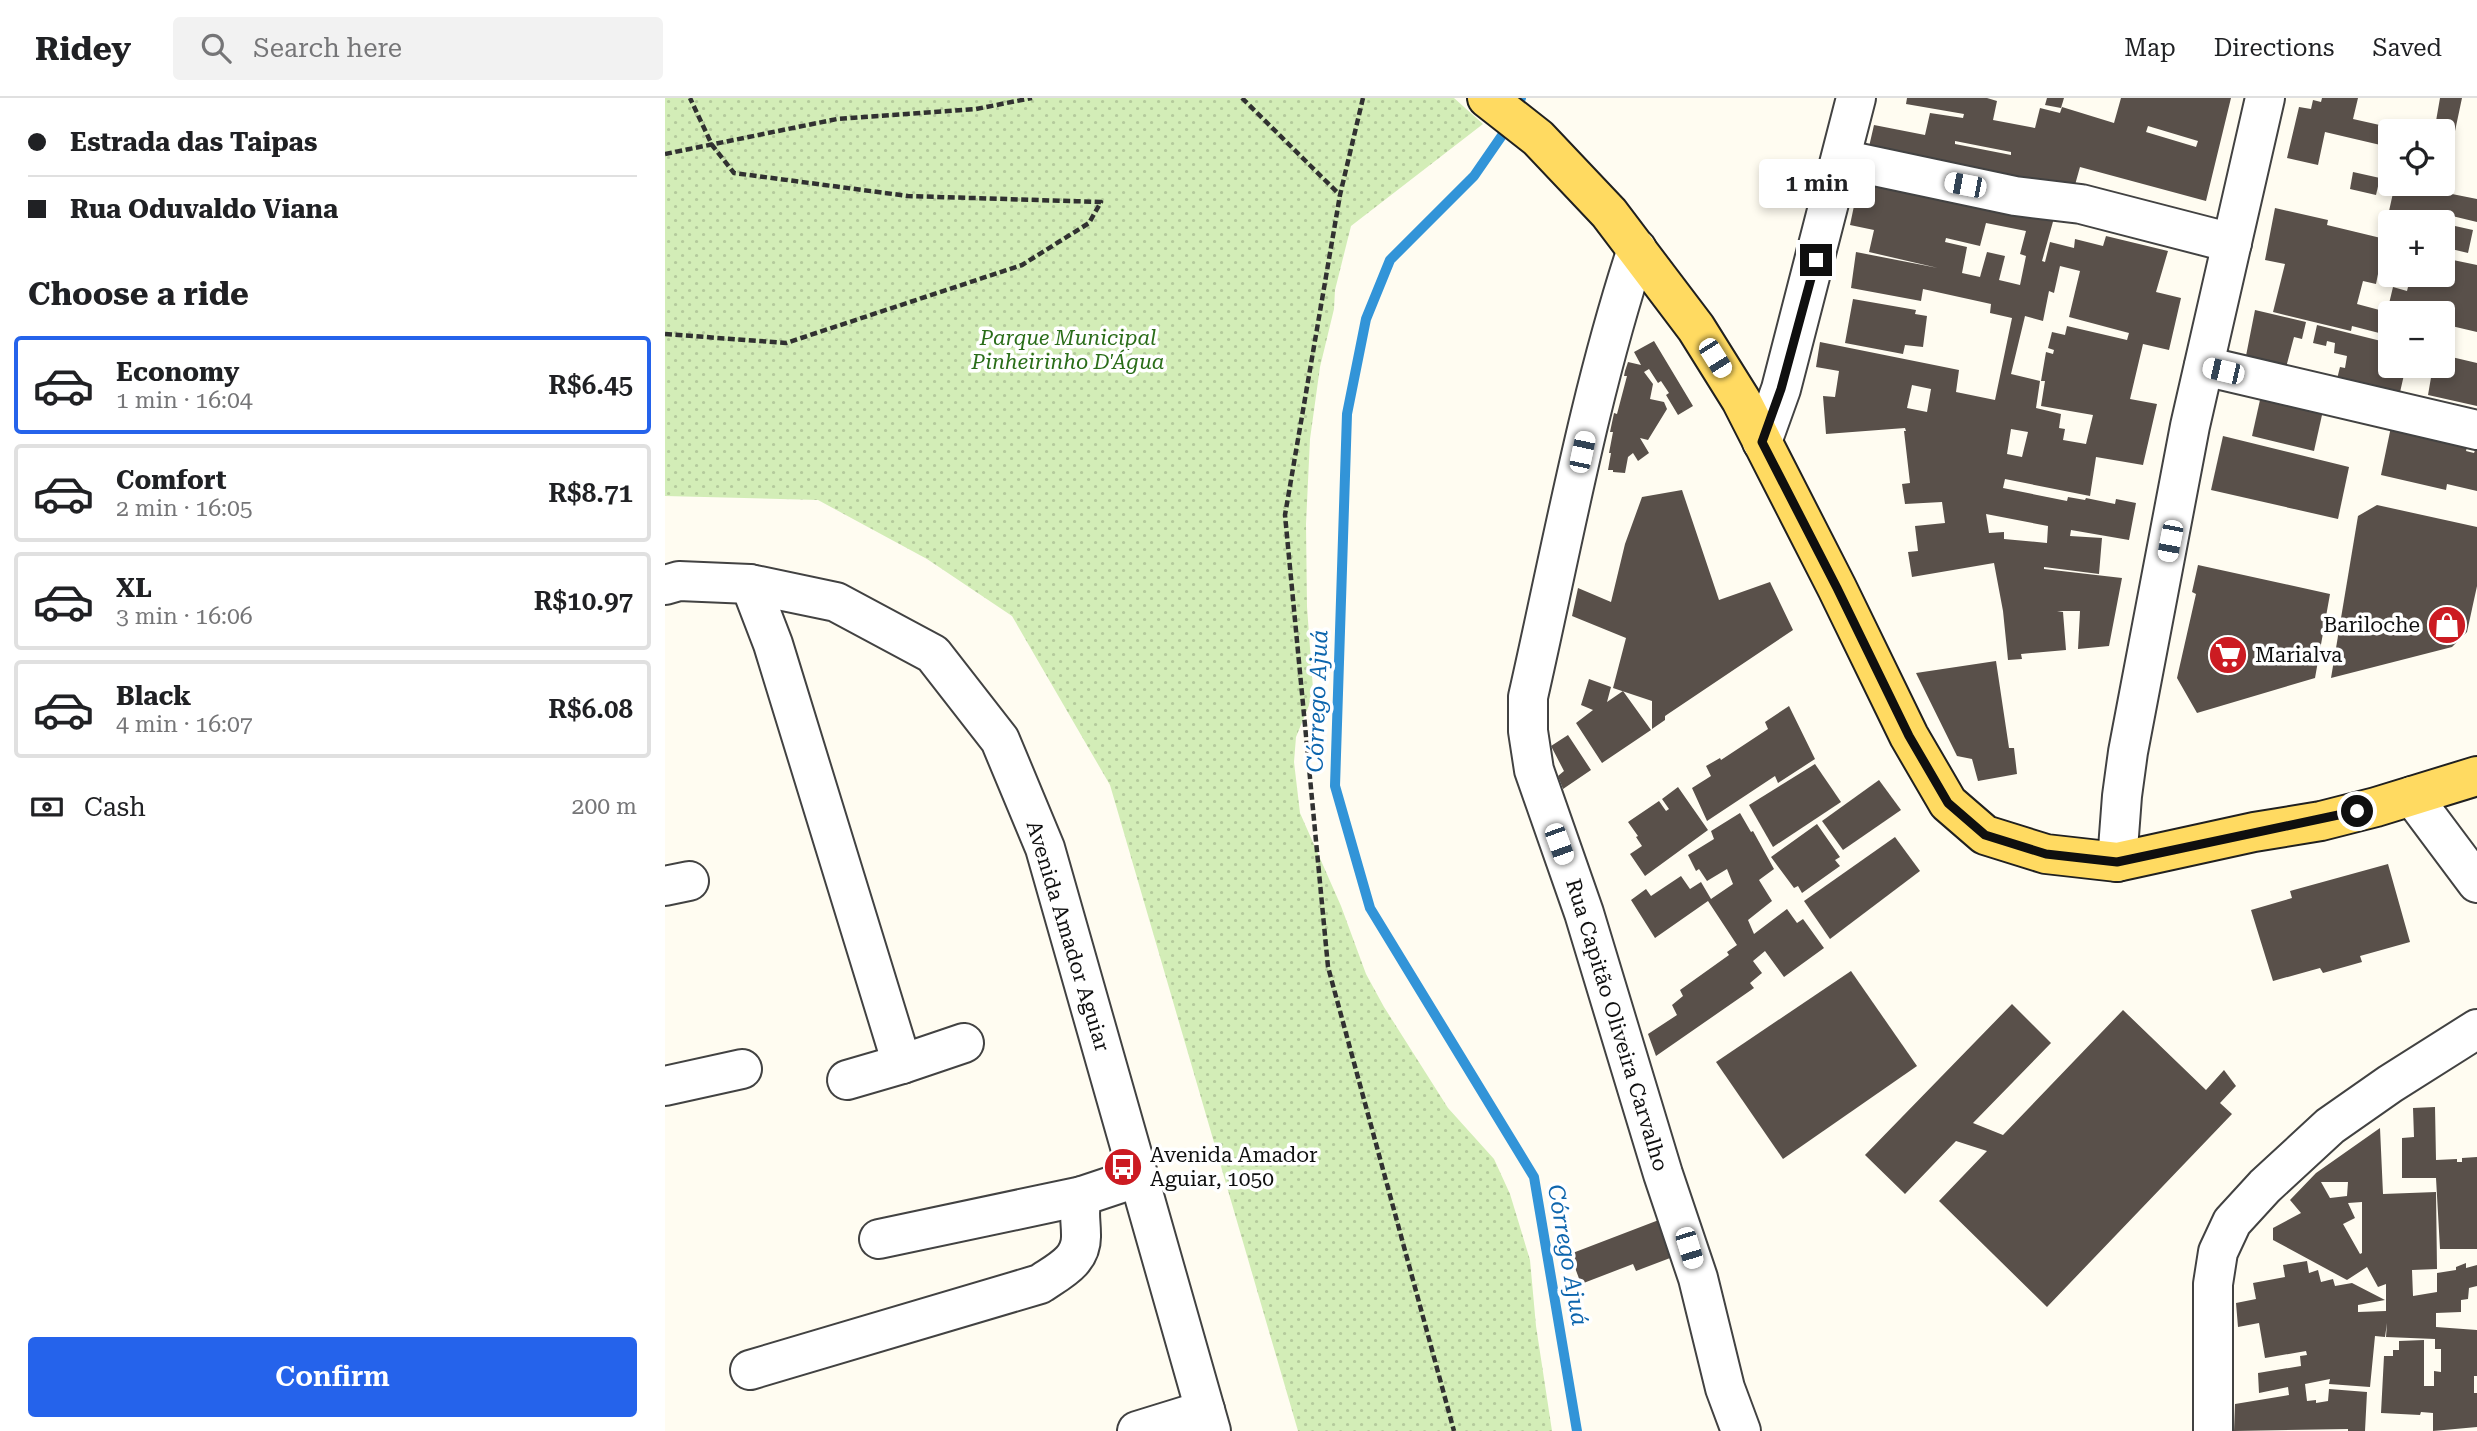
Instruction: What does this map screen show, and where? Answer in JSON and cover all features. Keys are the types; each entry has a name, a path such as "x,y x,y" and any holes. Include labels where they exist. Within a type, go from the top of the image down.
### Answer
{"main road":[{"path":"1488,99 1538,138 1609,213 1696,328 1741,400 1909,736 1948,803 1985,835 2046,854 2117,862 2254,832 2321,821 2477,776"}],"street":[{"path":"1762,442 1781,389 1856,98"},
{"path":"2117,862 2128,752 2190,426 2266,98"},
{"path":"1841,159 2015,196 2081,204 2232,243"},
{"name":"Rua Capitão Oliveira Carvalho","path":"1637,249 1615,316 1593,399 1528,697 1528,731 1534,770 1588,926 1697,1278 1725,1388 1741,1431"},
{"path":"2204,366 2477,430"},
{"name":"Avenida Amador Aguiar","path":"665,585 679,581 750,584 836,601 933,654 1000,740 1045,848 1208,1421"},
{"path":"750,584 773,644 902,1064"},
{"path":"2413,796 2477,883"},
{"path":"2213,1431 2213,1284 2218,1252 2232,1222 2265,1186 2330,1126 2390,1083 2477,1029"},
{"path":"847,1080 964,1043"},
{"path":"665,1086 741,1069"},
{"path":"879,1239 1082,1196 1139,1177"},
{"path":"750,1370 1040,1283 1075,1259 1082,1237 1078,1210 1082,1196"},
{"path":"1142,1430 1208,1421"}],"path":[{"path":"665,334 786,343 1023,265 1089,223 1101,202 908,196 734,173 712,144 690,98"},
{"path":"665,153 837,119 976,109 1032,98"},
{"path":"1242,98 1340,195"},
{"path":"1363,98 1340,195 1285,515 1328,967 1454,1431"}],"green space":[{"name":"Parque Municipal Pinheirinho D'Água","path":"665,98 1454,98 1483,124 1351,226 1320,367 1310,439 1306,524 1307,607 1313,689 1296,737 1294,762 1300,813 1341,906 1366,974 1448,1108 1494,1159 1510,1194 1530,1260 1536,1326 1552,1431 1298,1431 1110,785 1012,616 927,559 818,500 665,496"}],"building":[{"path":"1907,98 1987,98 1997,101 1993,120 2035,128 2040,108 2060,113 2062,107 2114,123 2121,98 2231,98 2206,201 2080,167 2073,192 1868,151 1874,125 1925,135 1930,113 1963,118 1964,114 1906,104","holes":["2148,126 2198,141 2196,147 2146,132","1955,141 2011,152 2011,155 1955,144"]},
{"path":"2047,98 2064,98 2061,108 2045,105"},
{"path":"2322,98 2358,98 2353,119 2378,125 2378,144 2325,132 2318,165 2287,158 2299,107 2311,109 2313,100 2321,102"},
{"path":"2440,98 2462,98 2455,131 2455,119 2436,119"},
{"path":"2353,172 2378,178 2376,195 2350,189"},
{"path":"1872,179 2056,211 2042,261 2045,262 2050,242 2074,248 2075,239 2103,246 2106,236 2168,251 2156,292 2181,298 2169,350 2143,344 2130,399 2157,404 2143,465 2096,457 2090,496 2005,479 2003,488 2067,501 2068,497 2115,504 2116,499 2136,503 2129,540 2071,530 2070,536 2102,538 2099,574 2044,567 2122,578 2109,646 2078,649 2080,611 2057,611 2063,612 2066,650 2021,654 2022,659 2008,660 1994,563 1912,577 1908,552 1918,551 1915,526 1945,523 1942,502 1905,504 1902,484 1910,483 1905,428 1826,434 1823,396 1835,397 1839,371 1816,367 1820,342 1959,370 1956,392 1995,400 2012,318 1990,313 1991,304 1923,289 1921,301 1851,288 1856,252 1938,268 1869,252 1874,230 1850,225 1855,201 1867,203","holes":["1986,223 2026,231 2020,254 2026,256 2020,285 1999,280 2005,256 1987,252 1980,277 1962,273 1967,247 1945,242 1946,238 1980,246","2060,266 2080,271 2069,317 2129,333 2127,340 2067,326 2065,335 2052,332 2048,348 2054,350 2053,354 2046,352 2041,381 2045,381 2041,406 2093,415 2086,444 2063,440 2065,429 2059,428 2061,414 2036,408 2040,381 2011,374 2025,316 2043,321 2049,291 2054,293","1912,385 1931,389 1927,412 1907,408","2011,429 2028,432 2022,457 2007,454","1986,514 2048,526 2047,543 2004,539 2004,532 1989,533"]},
{"path":"2455,195 2477,199 2477,222 2455,217 2455,210 2389,210 2392,196"},
{"path":"2275,208 2328,220 2327,225 2378,237 2376,284 2363,281 2357,304 2378,310 2378,333 2352,326 2351,331 2273,312 2285,264 2265,260"},
{"path":"2455,226 2473,230 2468,253 2455,250"},
{"path":"2455,260 2477,265 2477,332 2455,327 2455,301 2390,301 2393,287 2407,291 2408,287 2455,287"},
{"path":"1853,299 1916,310 1915,314 1927,316 1923,347 1905,345 1903,354 1845,343"},
{"path":"2255,310 2306,322 2302,339 2294,337 2284,375 2244,366"},
{"path":"2317,325 2378,340 2378,378 2403,378 2398,401 2335,387 2340,367 2345,368 2347,356 2334,353 2335,343 2327,341 2326,346 2313,343"},
{"path":"1654,341 1693,406 1678,415 1661,381 1658,383 1649,369 1644,372 1653,384 1650,399 1664,402 1667,409 1648,440 1640,438 1649,453 1638,461 1633,453 1628,457 1625,473 1613,472 1608,470 1613,432 1610,432 1627,376 1624,376 1625,371 1628,362 1641,365 1634,352"},
{"path":"2455,358 2477,363 2477,406 2428,395 2431,378 2455,378"},
{"path":"2262,391 2324,406 2314,451 2252,436"},
{"path":"2392,422 2469,439 2466,451 2474,453 2477,445 2477,491 2447,484 2446,490 2381,475"},
{"path":"2223,436 2349,467 2338,519 2211,490"},
{"path":"1682,490 1719,600 1770,582 1793,630 1665,716 1665,720 1652,729 1652,701 1613,688 1626,638 1572,616 1578,588 1611,602 1625,544 1642,497"},
{"path":"2377,505 2477,527 2477,586 2467,632 2452,647 2331,678 2358,516"},
{"path":"2198,565 2330,594 2315,678 2197,713 2177,678 2196,594 2192,592"},
{"path":"1996,661 2009,748 2014,748 2017,774 1978,781 1972,759 1957,756 1916,673"},
{"path":"1589,679 1611,687 1607,702 1623,691 1651,730 1602,763 1576,723 1593,710 1581,705"},
{"path":"1789,706 1815,759 1778,783 1775,776 1707,821 1692,788 1711,776 1706,766 1720,758 1721,760 1768,729 1765,722"},
{"path":"1568,735 1591,770 1563,789 1558,776 1564,771 1551,746"},
{"path":"1815,764 1841,802 1773,847 1749,805"},
{"path":"1879,780 1901,810 1843,850 1822,821"},
{"path":"1678,787 1708,830 1645,876 1630,854 1642,846 1628,822 1659,801 1666,811 1669,809 1662,799"},
{"path":"1740,813 1774,869 1759,880 1772,901 1748,920 1754,934 1787,909 1797,923 1803,919 1824,948 1784,977 1765,951 1753,961 1762,973 1750,983 1754,988 1656,1056 1648,1034 1677,1015 1672,1005 1683,996 1680,990 1729,955 1727,952 1737,945 1708,901 1655,938 1631,900 1646,889 1651,896 1681,876 1690,889 1701,882 1711,899 1733,884 1727,869 1707,881 1699,869 1696,871 1688,855 1714,839 1711,831"},
{"path":"1817,824 1840,857 1835,860 1840,866 1802,893 1798,886 1794,888 1771,857"},
{"path":"1895,837 1920,871 1830,939 1804,901"},
{"path":"2388,864 2410,942 2360,956 2362,962 2323,973 2320,968 2273,981 2251,910 2292,898 2290,891"},
{"path":"1851,971 1917,1066 1783,1159 1716,1062"},
{"path":"2012,1004 2051,1043 1973,1123 2003,1135 2123,1010 2206,1090 2224,1070 2236,1086 2220,1103 2232,1114 2047,1307 1939,1201 1987,1151 1956,1141 1905,1194 1865,1155"},
{"path":"2435,1107 2436,1160 2457,1159 2457,1162 2462,1162 2462,1158 2477,1157 2477,1249 2440,1249 2436,1178 2402,1178 2402,1138 2414,1137 2413,1108"},
{"path":"2380,1128 2383,1194 2436,1192 2437,1269 2412,1270 2413,1296 2437,1292 2437,1273 2456,1270 2456,1267 2466,1263 2466,1268 2477,1265 2477,1286 2469,1288 2468,1299 2461,1300 2461,1312 2436,1313 2436,1327 2477,1330 2477,1376 2474,1376 2474,1393 2477,1393 2477,1427 2433,1431 2433,1413 2381,1413 2384,1356 2393,1356 2393,1350 2399,1350 2399,1341 2424,1340 2424,1386 2434,1386 2434,1371 2441,1372 2441,1349 2435,1349 2435,1339 2386,1337 2387,1323 2385,1337 2375,1336 2370,1387 2329,1384 2330,1379 2305,1384 2307,1401 2316,1400 2316,1403 2328,1401 2329,1389 2367,1392 2365,1431 2234,1431 2235,1404 2289,1395 2288,1387 2259,1393 2258,1373 2301,1366 2300,1356 2307,1355 2306,1351 2265,1358 2259,1323 2238,1327 2236,1303 2256,1299 2253,1283 2285,1277 2283,1265 2307,1261 2309,1273 2318,1270 2321,1282 2333,1279 2335,1286 2352,1283 2385,1300 2358,1305 2358,1312 2386,1311 2386,1284 2378,1287 2367,1267 2347,1280 2273,1240 2273,1228 2301,1213 2290,1200 2316,1173","holes":["2321,1182 2348,1182 2347,1196 2330,1198","2362,1202 2362,1253 2360,1254 2343,1224 2355,1218 2348,1203"]},
{"path":"1664,1218 1678,1255 1636,1271 1633,1264 1581,1284 1570,1254"}],"waterway":[{"name":"Córrego Ajuá","path":"1521,98 1512,121 1474,176 1390,260 1366,319 1347,414 1335,786 1370,908 1534,1177 1577,1431"}],"place":[{"name":"Bariloche","path":"2447,625"},
{"name":"Marialva","path":"2228,655"},
{"name":"Avenida Amador Aguiar, 1050","path":"1123,1167"}],"route":[{"path":"1816,260 1781,389 1762,442 1909,736 1948,803 1985,835 2046,854 2117,862 2254,832 2321,821 2357,811"}]}
